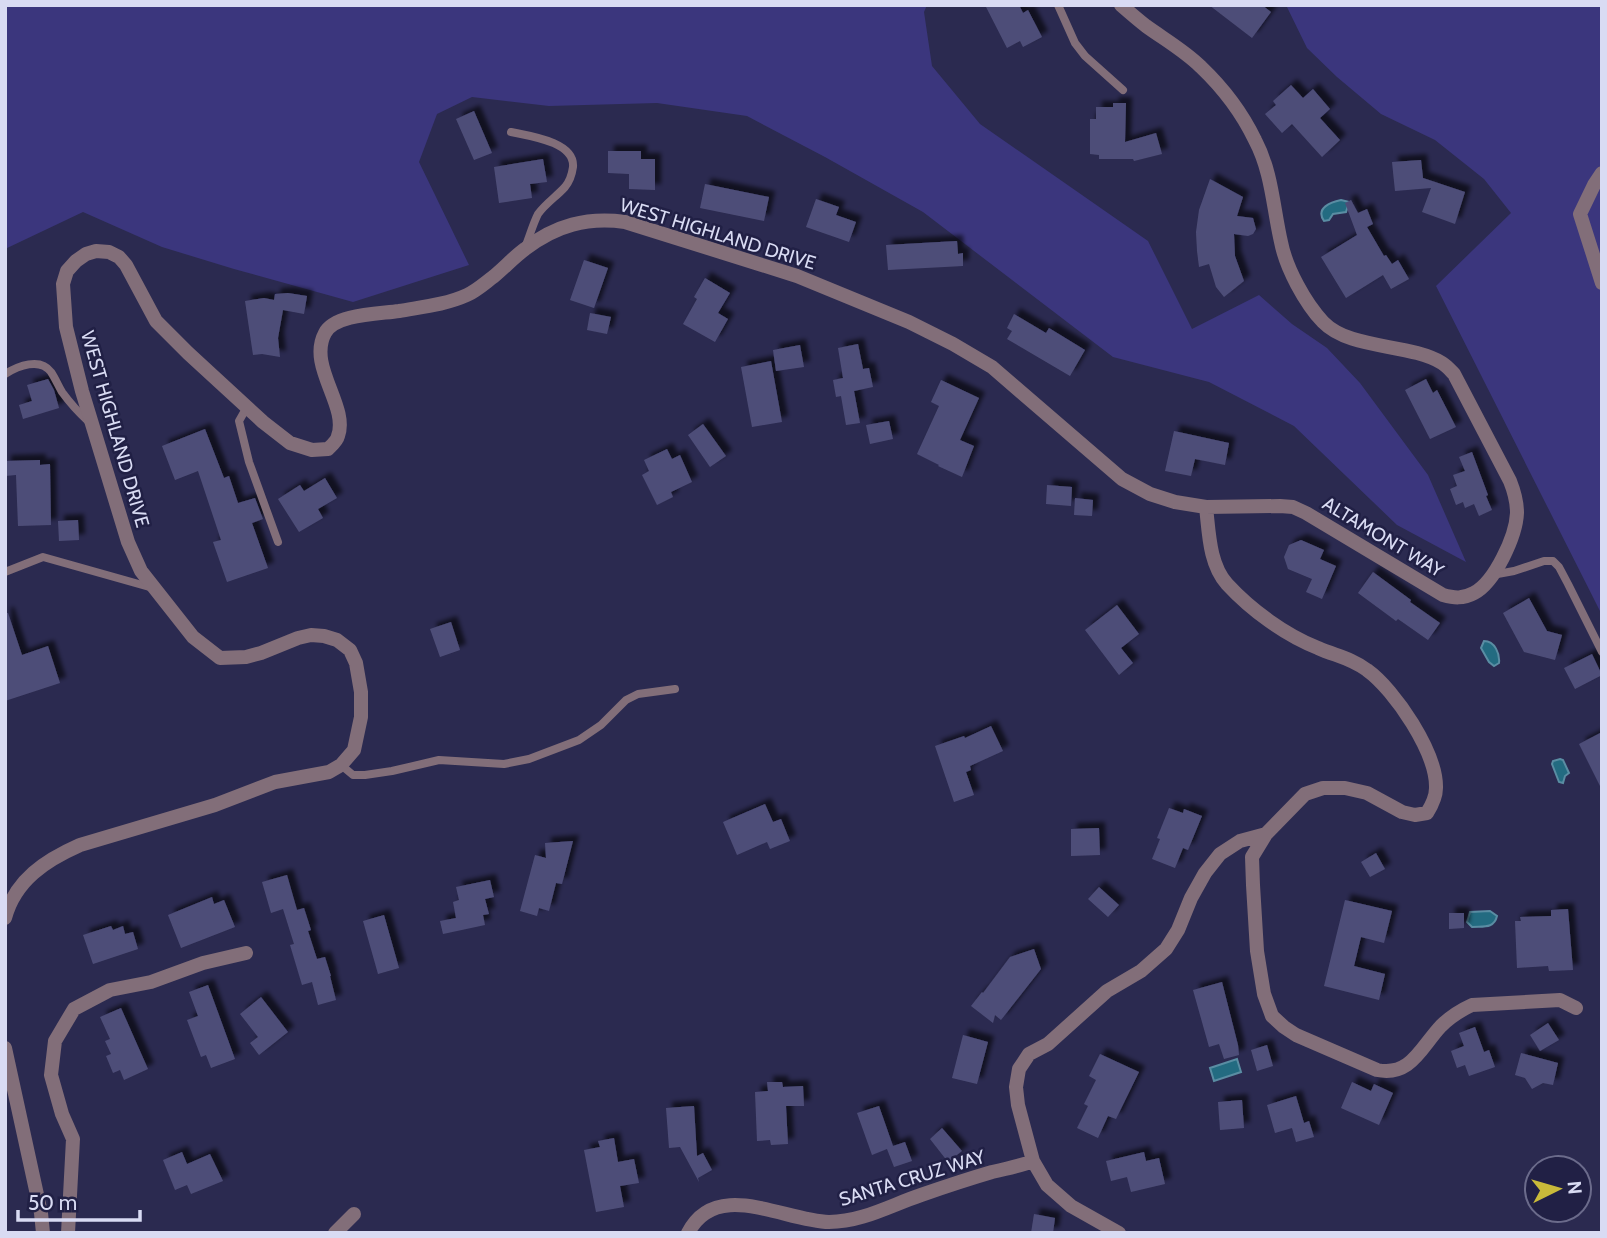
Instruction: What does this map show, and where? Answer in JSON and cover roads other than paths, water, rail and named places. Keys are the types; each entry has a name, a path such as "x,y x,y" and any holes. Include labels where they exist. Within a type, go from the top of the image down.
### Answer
{"street":[{"name":"ALTAMONT WAY","path":"1121,5 1200,66 1220,86 1245,122 1269,175 1285,258 1295,282 1324,323 1356,339 1429,358 1443,364 1454,374 1510,481 1516,497 1517,514 1506,553 1492,575 1478,592 1455,598 1443,594 1293,507 1206,507"},
{"path":"1602,173 1580,215 1602,282"},
{"name":"WEST HIGHLAND DRIVE","path":"341,765 354,750 361,717 361,692 356,663 349,650 337,640 311,635 246,657 220,658 193,637 141,571 128,542 66,327 63,284 67,271 86,254 96,251 109,252 119,257 156,321 188,353 262,422 290,443 312,450 328,449 338,438 340,423 320,351 323,336 329,326 348,317 423,307 468,295 525,249 556,229 590,221 625,222 797,276 909,322 992,368 1122,480 1150,494 1175,502 1206,507"},
{"path":"1206,507 1215,564 1225,582 1266,618 1288,633 1317,648 1350,659 1369,671 1386,687 1400,704 1426,749 1436,786 1434,801 1427,813 1415,815 1402,812 1367,793 1345,788 1323,788 1305,794 1266,834 1252,857 1255,932 1264,994 1272,1017 1296,1035 1390,1073 1404,1067 1440,1027 1460,1010 1472,1005 1560,1000 1576,1008"},
{"path":"5,918 16,891 29,876 43,864 71,849 215,805 275,782 329,772 341,765"},
{"path":"1119,1233 1071,1206 1047,1185 1033,1161 1018,1105 1016,1087 1019,1069 1029,1054 1048,1044 1107,992 1141,971 1166,949 1205,873 1220,854 1240,841 1266,834"},
{"path":"68,1233 73,1139 62,1114 51,1075 55,1041 74,1009 110,990 151,982 203,963 246,953"},
{"path":"5,1048 43,1233"},
{"name":"SANTA CRUZ WAY","path":"688,1233 701,1216 724,1205 748,1205 827,1222 864,1217 921,1195 1033,1161"},
{"path":"335,1233 354,1214"}],"lane":[{"path":"1058,5 1075,43 1085,56 1123,90"},
{"path":"511,132 549,141 567,150 573,160 568,184 540,212 525,249"},
{"path":"5,374 26,365 43,365 50,370 77,411 92,424"},
{"path":"247,407 239,421 249,462 278,542"},
{"path":"5,572 43,556 155,589"},
{"path":"1492,575 1553,561 1559,567 1602,652"},
{"path":"341,765 353,775 365,775 439,760 504,764 529,759 579,740 601,726 626,700 638,694 675,689"}],"water":[{"path":"1341,200 1349,202 1346,212 1333,214 1329,220 1324,221 1321,213 1323,209"},
{"path":"1484,641 1491,643 1498,652 1499,663 1494,666 1481,648"},
{"path":"1560,759 1569,773 1563,783 1559,782 1552,764"},
{"path":"1490,911 1497,916 1491,925 1472,927 1467,922 1470,912"},
{"path":"1237,1059 1241,1072 1214,1081 1210,1068"}]}
